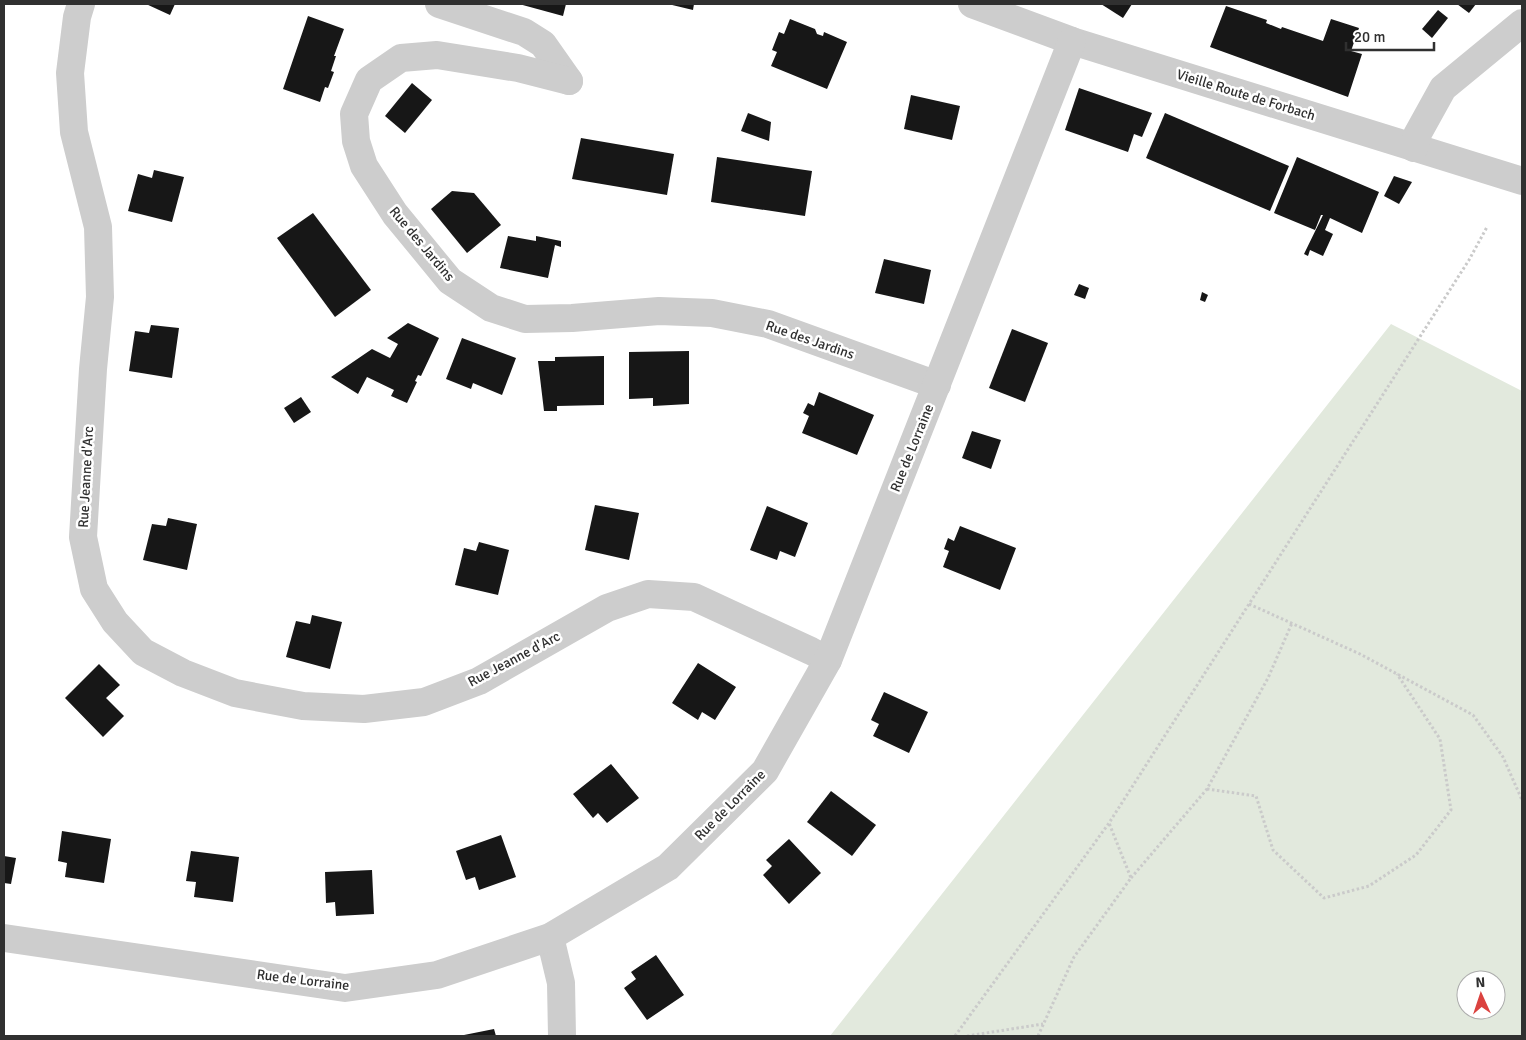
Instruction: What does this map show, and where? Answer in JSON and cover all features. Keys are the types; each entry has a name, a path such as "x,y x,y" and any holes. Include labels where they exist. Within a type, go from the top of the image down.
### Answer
{"street":[{"name":"Rue Jeanne d'Arc","path":"81,4 77,17 70,73 74,132 98,227 100,297 93,369 83,537 94,589 115,622 144,652 183,673 235,693 303,706 364,709 424,702 479,681 607,608 648,594 694,598 828,660"},
{"name":"Rue des Jardins","path":"439,4 524,32 543,44 569,81 518,68 437,55 401,58 369,80 354,114 356,142 364,166 395,214 450,281 491,308 525,319 572,318 659,311 712,313 768,324 937,386"},
{"name":"Vieille Route de Forbach","path":"972,4 1072,41 1522,181"},
{"path":"1414,148 1417,135 1443,88 1522,23"},
{"name":"Rue de Lorraine","path":"4,938 345,988 437,975 550,937 668,867 765,772 828,660 1072,41"},
{"path":"550,937 562,983 562,1036"}],"path":[{"path":"955,1036 1109,823 1469,260 1487,227"},
{"path":"1249,604 1360,654 1473,715 1503,757 1522,800"},
{"path":"1038,1036 1074,958 1131,878 1207,789 1268,678 1292,623"},
{"path":"1207,789 1256,796 1273,850 1324,898 1369,886 1416,855 1451,810 1440,739 1397,674"},
{"path":"1109,823 1131,878"},
{"path":"967,1036 1044,1024"}],"shaded area":[{"path":"1391,324 1522,391 1522,1036 830,1036"}],"building":[{"path":"146,4 175,4 170,15"},
{"path":"519,4 566,4 563,16"},
{"path":"668,4 694,4 693,10"},
{"path":"1101,4 1132,4 1123,18"},
{"path":"1457,4 1476,4 1469,13"},
{"path":"1226,6 1267,20 1266,23 1281,29 1282,27 1323,41 1331,19 1359,28 1351,51 1362,54 1348,97 1210,47"},
{"path":"1438,10 1448,18 1432,38 1422,29"},
{"path":"308,16 344,29 334,56 336,56 331,71 334,72 328,88 325,87 320,102 283,89"},
{"path":"790,19 815,29 817,34 823,36 824,32 847,42 827,89 771,66 777,52 772,50 779,32 784,34"},
{"path":"412,83 432,100 405,133 385,116"},
{"path":"1079,88 1152,113 1142,137 1134,134 1128,152 1065,130"},
{"path":"911,95 960,106 952,140 904,129"},
{"path":"748,113 771,122 769,141 741,131"},
{"path":"1165,113 1289,166 1270,211 1146,158"},
{"path":"581,138 674,154 667,195 572,179"},
{"path":"717,157 812,171 805,216 711,202"},
{"path":"1297,157 1379,192 1362,233 1330,218 1325,230 1333,234 1323,256 1310,250 1308,256 1304,254 1323,215 1321,215 1315,230 1274,213"},
{"path":"154,170 184,177 172,222 128,211 138,174 152,178"},
{"path":"1394,176 1412,182 1399,204 1384,196"},
{"path":"452,191 474,193 501,225 467,253 431,209"},
{"path":"313,213 371,290 335,317 277,238"},
{"path":"508,236 536,241 536,236 561,241 561,247 555,245 548,278 500,268"},
{"path":"884,259 931,270 924,304 875,293"},
{"path":"1079,284 1089,288 1085,299 1074,295"},
{"path":"1202,292 1208,295 1205,302 1200,300"},
{"path":"408,323 439,338 421,376 418,375 415,381 417,382 407,403 391,396 394,390 367,377 358,394 331,377 372,349 390,358 398,344 387,338"},
{"path":"151,325 179,328 172,378 129,371 135,331 149,333"},
{"path":"1012,329 1048,343 1025,402 989,388"},
{"path":"462,338 516,358 502,395 473,383 471,389 446,379"},
{"path":"689,351 689,404 653,406 653,398 629,399 629,352"},
{"path":"604,356 604,405 557,406 557,411 544,411 538,361 555,361 555,357"},
{"path":"819,392 874,415 857,455 802,433 809,416 803,413 808,403 814,406"},
{"path":"301,397 311,412 294,423 284,408"},
{"path":"972,431 1001,440 991,469 962,458"},
{"path":"595,505 639,513 629,560 585,550"},
{"path":"767,506 808,523 795,557 780,551 777,560 750,550"},
{"path":"168,518 197,524 187,570 143,560 152,524 166,526"},
{"path":"960,526 1016,548 1000,590 943,567 949,551 944,549 948,538 954,541"},
{"path":"479,542 509,550 498,595 455,585 464,548 476,551"},
{"path":"312,615 342,622 330,669 286,657 296,621 310,624"},
{"path":"698,663 736,687 715,720 702,712 698,720 672,703"},
{"path":"99,664 120,685 106,698 124,716 103,737 65,698"},
{"path":"884,692 928,712 909,753 873,736 879,724 871,720"},
{"path":"611,764 639,798 607,823 598,813 593,818 573,794"},
{"path":"831,791 876,825 852,856 807,822"},
{"path":"62,831 111,839 104,883 65,877 67,863 58,861"},
{"path":"501,835 516,877 479,890 475,877 466,880 456,851"},
{"path":"789,839 821,873 789,904 763,875 772,866 766,860"},
{"path":"191,851 239,857 233,902 194,897 196,882 186,881"},
{"path":"4,856 16,858 11,884 4,883"},
{"path":"372,870 374,914 336,916 335,902 326,903 325,872"},
{"path":"656,955 684,995 647,1020 624,988 636,979 631,972"},
{"path":"494,1029 496,1036 464,1036 464,1035"}]}
